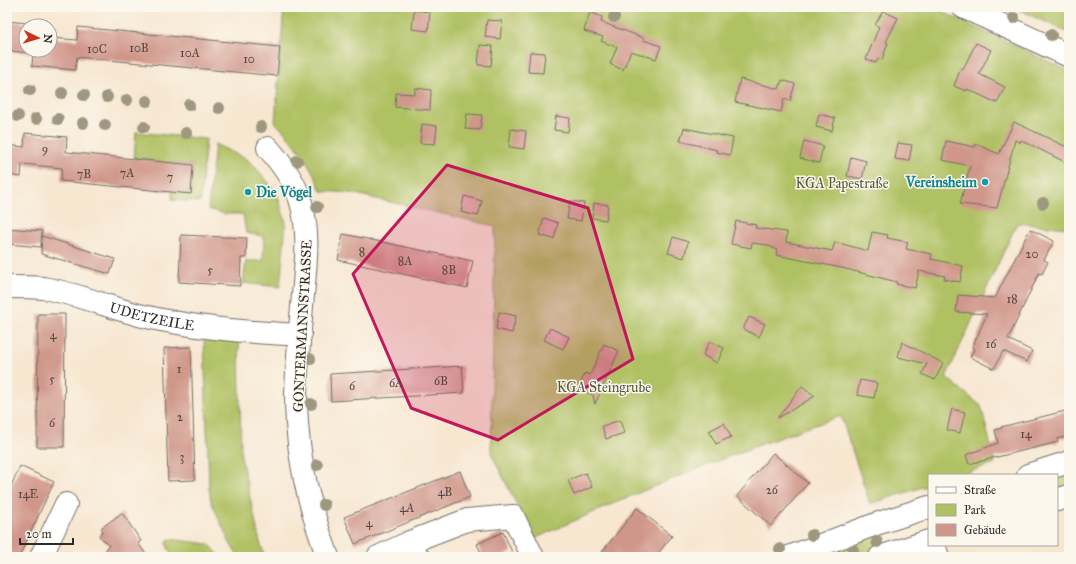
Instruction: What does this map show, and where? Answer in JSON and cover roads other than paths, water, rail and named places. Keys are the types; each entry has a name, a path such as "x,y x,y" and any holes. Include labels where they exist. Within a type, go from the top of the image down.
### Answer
{"street":[{"path":"963,7 1069,56"},
{"name":"GONTERMANNSTRASSE","path":"268,148 279,160 291,179 300,198 304,215 306,232 305,271 296,395 299,444 304,479 312,512 328,557"},
{"name":"UDETZEILE","path":"7,286 43,288 113,308 173,322 205,327 300,336"},
{"path":"1031,474 1069,462"},
{"path":"1058,500 1069,496"},
{"path":"41,557 66,504"},
{"path":"789,557 876,524 925,508 928,525"},
{"path":"378,557 414,550 468,520 513,516 533,557"},
{"path":"880,557 928,541"},
{"path":"934,546 938,557"}],"place":[{"name":"Vereinsheim","path":"985,182"},
{"name":"Die Vögel","path":"248,192"}],"park label":[{"name":"KGA Papestraße","path":"842,183"},
{"name":"KGA Steingrube","path":"604,387"}]}
